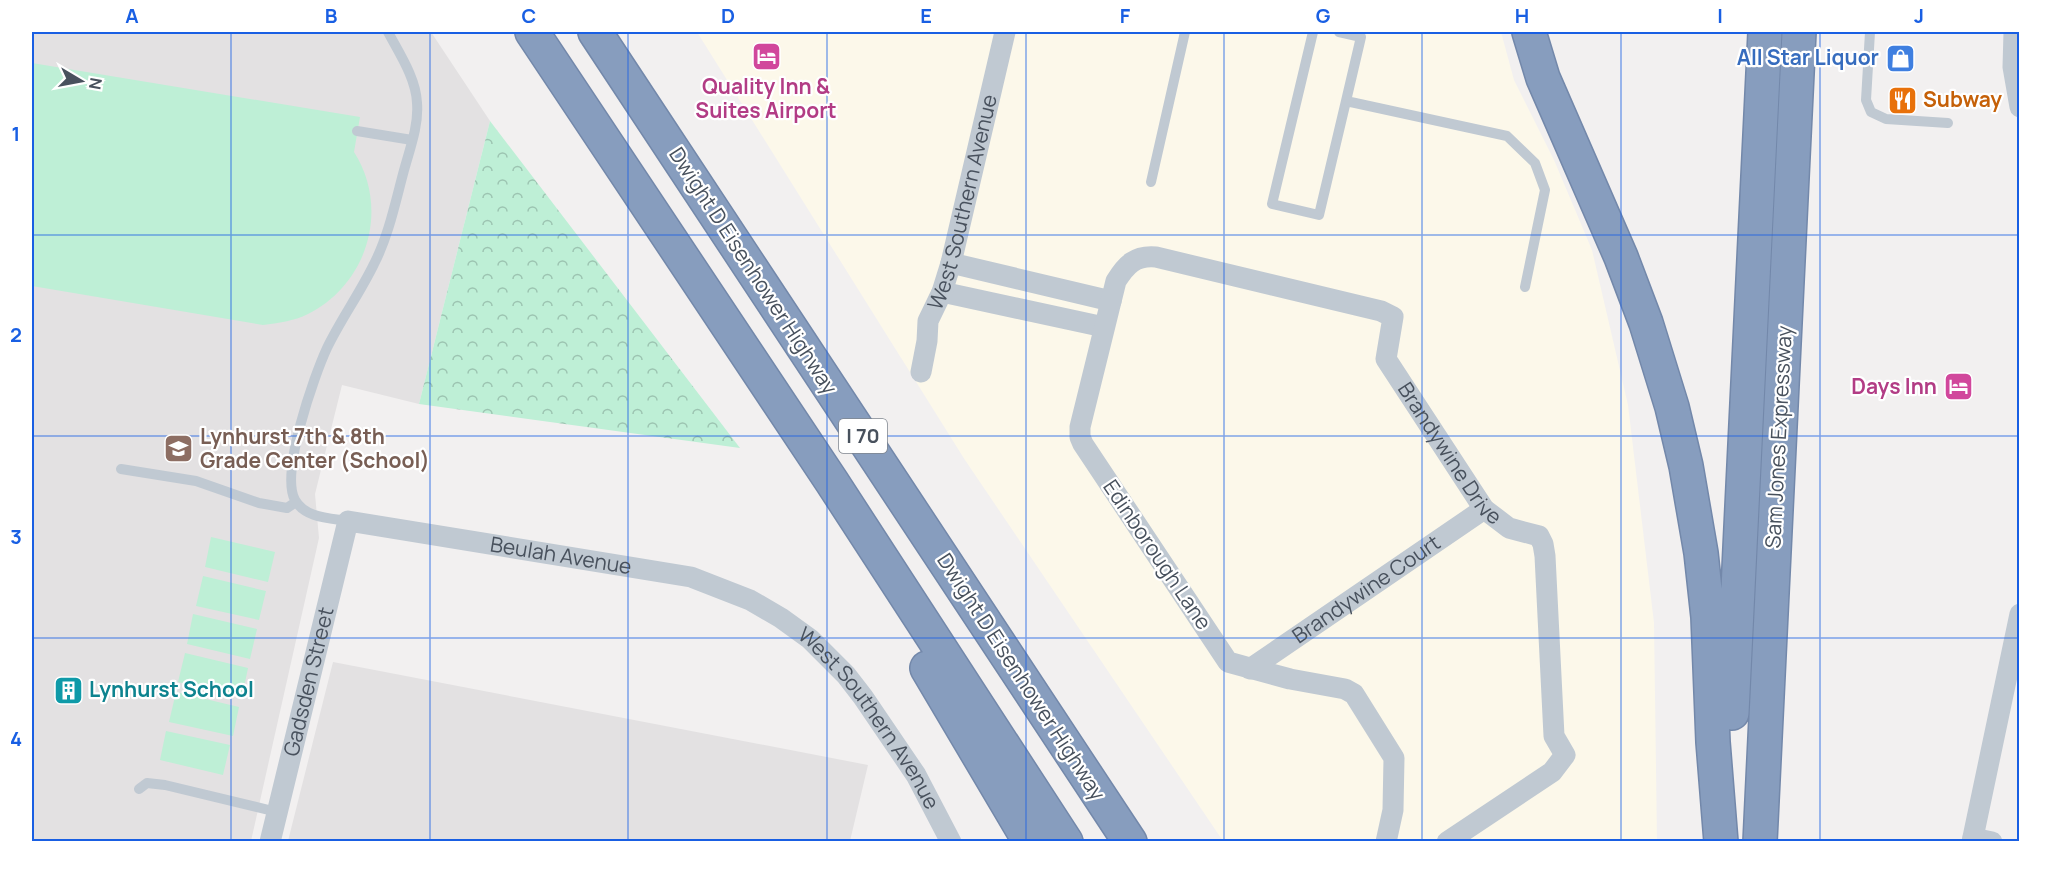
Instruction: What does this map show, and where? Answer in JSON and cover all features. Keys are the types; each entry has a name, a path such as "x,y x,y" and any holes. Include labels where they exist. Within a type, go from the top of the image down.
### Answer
{"highway":[{"name":"I 70","path":"532,32 832,482 1066,842"},
{"name":"Dwight D Eisenhower Highway","path":"595,32 1130,842"},
{"path":"1529,32 1543,78 1621,257 1646,323 1672,407 1686,466 1701,553 1708,617 1720,842"},
{"name":"Sam Jones Expressway","path":"1726,842 1765,32"},
{"name":"Sam Jones Expressway","path":"1760,842 1799,32"},
{"path":"832,482 920,654 1030,842"},
{"path":"1764,762 1766,842"}],"street":[{"name":"West Southern Avenue","path":"921,372 928,321 942,292 951,263 1005,32"},
{"path":"2014,32 2013,67 2019,107"},
{"name":"Brandywine Drive","path":"1104,327 1116,281 1124,267 1134,260 1152,257 1234,275 1389,315 1393,317 1386,359 1484,509 1509,528 1539,536 1543,544 1554,736 1565,755 1552,772 1447,842"},
{"path":"951,263 1111,301"},
{"path":"942,292 1104,327"},
{"name":"Edinborough Lane","path":"1104,327 1080,428 1083,444 1228,662 1353,694 1394,758 1393,810 1386,842"},
{"name":"Brandywine Court","path":"1250,669 1484,509"},
{"name":"Beulah Avenue","path":"348,521 691,577 743,597 769,610"},
{"name":"Gadsden Street","path":"270,842 348,521"},
{"name":"West Southern Avenue","path":"769,610 823,651 863,696 916,776 951,842"},
{"path":"1979,840 2019,614"}],"lane":[{"path":"348,521 303,511 296,502 290,485 298,434 307,403 327,348 375,263 412,140 417,102 414,88 388,32"},
{"path":"1151,182 1185,32"},
{"path":"1313,32 1272,204 1319,215 1362,34 1339,32"},
{"path":"1870,32 1866,100 1871,112 1886,119 1948,123"},
{"path":"1346,101 1507,136 1535,163 1545,190 1525,287"},
{"path":"357,131 412,140"},
{"path":"121,469 196,481 259,503 287,508 296,502"},
{"path":"139,789 147,783 165,785 277,812"}],"shaded area":[{"name":"Lynhurst 7th & 8th Grade Center (School)","path":"32,32 431,32 490,121 419,404 342,385 315,494 319,538 251,841 32,841"},
{"path":"697,32 1501,32 1514,80 1554,160 1592,250 1628,405 1654,623 1657,841 1223,841 965,460"},
{"path":"333,662 868,765 850,841 288,841"}],"green space":[{"path":"32,63 360,117 354,152 365,174 370,197 371,220 367,243 346,284 329,301 308,314 292,320 263,325 32,286"},
{"path":"490,121 740,448 419,404"},
{"path":"211,537 275,552 268,582 205,567"},
{"path":"203,576 266,591 259,620 196,606"},
{"path":"193,614 257,629 250,659 187,644"},
{"path":"185,653 248,668 242,697 178,682"},
{"path":"176,692 239,707 233,736 169,722"},
{"path":"166,731 230,745 223,775 160,760"}],"place":[{"name":"Quality Inn & Suites Airport","path":"766,56"},
{"name":"All Star Liquor","path":"1900,58"},
{"name":"Subway","path":"1902,100"},
{"name":"Days Inn","path":"1958,387"},
{"name":"Lynhurst 7th & 8th Grade Center (School)","path":"179,449"},
{"name":"Lynhurst School","path":"68,690"}]}
